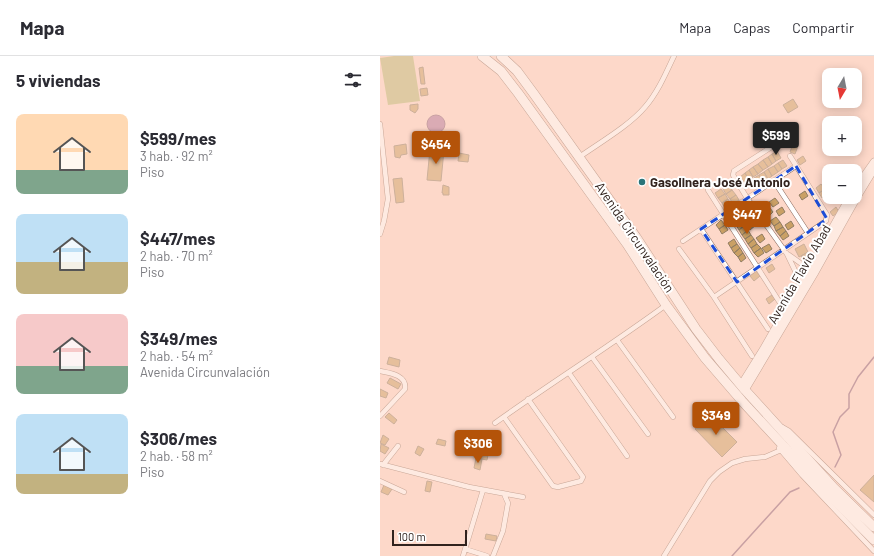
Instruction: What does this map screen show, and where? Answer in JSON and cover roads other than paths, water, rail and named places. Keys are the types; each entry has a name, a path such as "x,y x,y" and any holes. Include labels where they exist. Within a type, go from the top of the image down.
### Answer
{"highway":[{"name":"Avenida Circunvalación","path":"482,56 501,71 509,80 642,267 666,305 705,358 769,431 826,492 874,540"},
{"name":"Avenida Circunvalación","path":"501,56 517,71 534,94 578,158 624,220 696,329 743,387 776,424 834,488 874,528"},
{"path":"581,180 590,174"},
{"path":"614,227 624,220"},
{"path":"642,267 652,262"}],"street":[{"path":"578,158 632,120 645,107 660,86 674,56"},
{"path":"380,124 388,204 380,234"},
{"path":"776,144 734,171 733,175 747,198 787,254 804,286"},
{"path":"714,297 826,221 827,215 790,156"},
{"path":"862,179 874,162"},
{"path":"683,241 796,166"},
{"name":"Avenida Flavio Abad","path":"743,387 874,169"},
{"path":"380,177 386,178"},
{"path":"774,181 808,233"},
{"path":"708,190 782,306"},
{"name":"Avenida Flavio Abad","path":"812,272 846,204"},
{"path":"701,229 768,329"},
{"path":"679,250 714,297 752,356"},
{"path":"787,254 812,272"},
{"path":"495,423 528,399 569,374 666,305"},
{"path":"617,340 673,417"},
{"path":"592,357 648,434"},
{"path":"380,371 400,377 404,380 406,385 405,389 380,416"},
{"path":"569,374 627,456"},
{"path":"504,417 553,486 558,487 581,481 583,477 528,399"},
{"name":"Avenida Circunvalación","path":"776,424 789,430 874,516"},
{"name":"Avenida Circunvalación","path":"769,431 781,450 802,475 874,551"},
{"path":"398,446 382,464 483,490 523,497"},
{"path":"664,556 710,481 719,472 732,463 745,459 765,457 781,450"},
{"path":"380,481 404,492"},
{"path":"463,556 483,490"},
{"path":"493,556 503,531 508,503 504,494"},
{"path":"465,549 486,556"}],"waterway":[{"path":"835,467 841,455 833,432 840,417 849,408 849,394 858,377 874,357"},
{"path":"732,556 790,492 799,488"}],"place":[{"name":"Gasolinera José Antonio","path":"642,182"}]}
